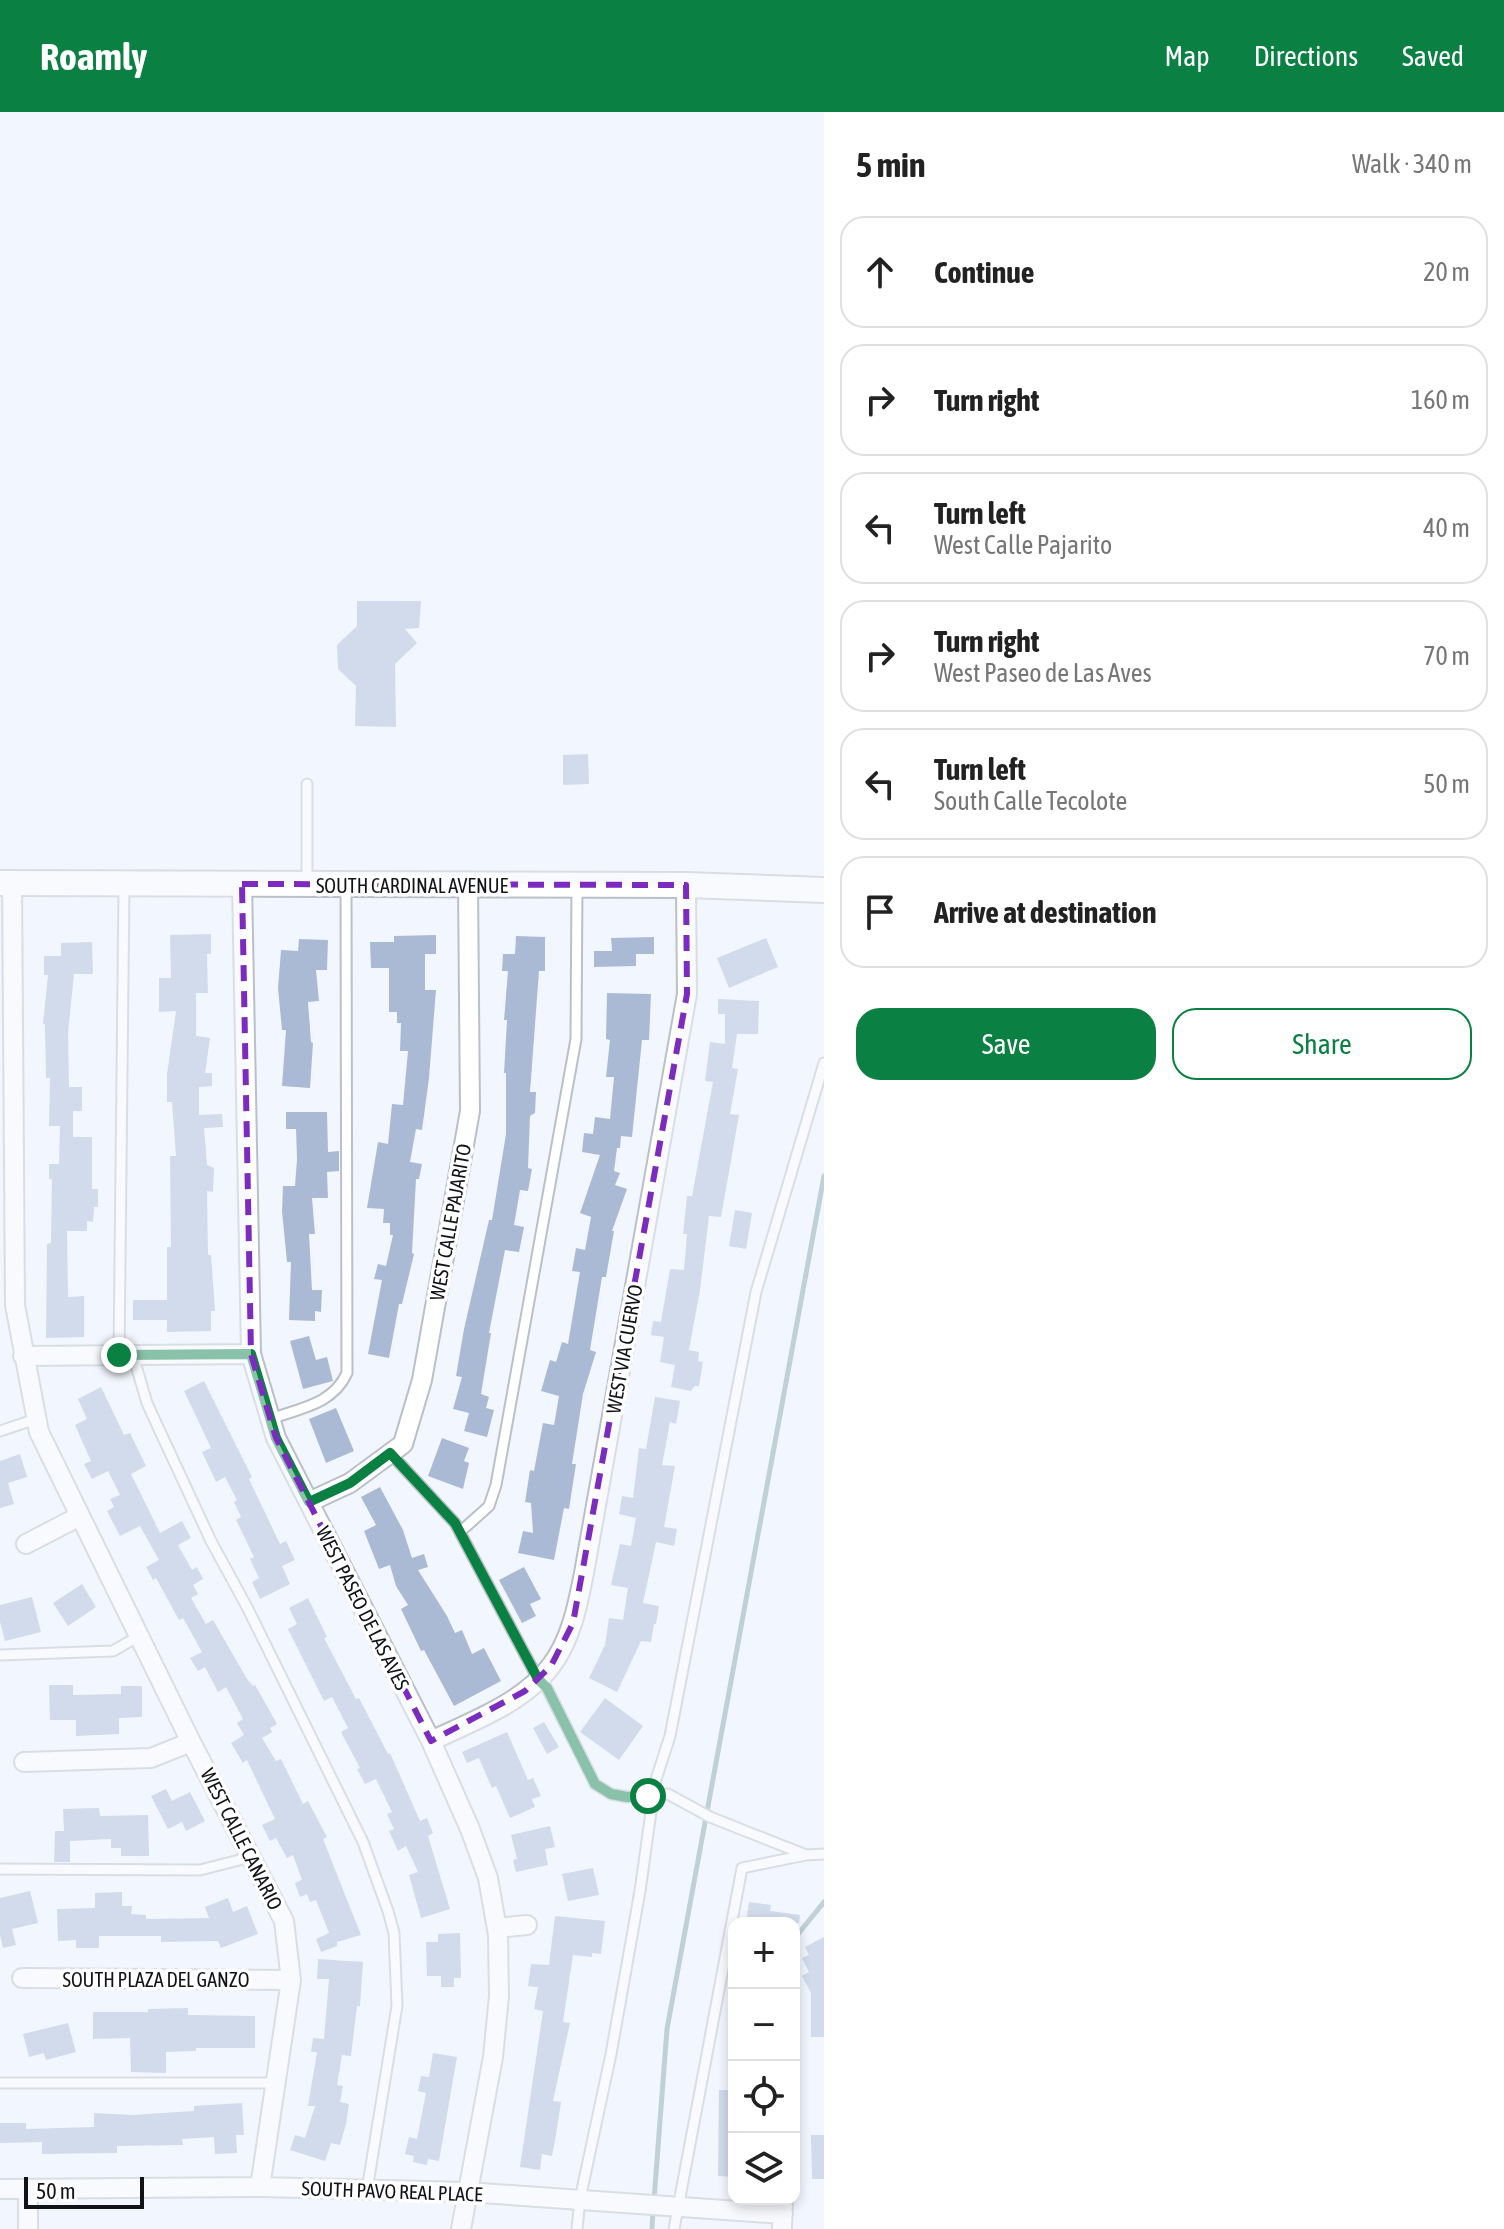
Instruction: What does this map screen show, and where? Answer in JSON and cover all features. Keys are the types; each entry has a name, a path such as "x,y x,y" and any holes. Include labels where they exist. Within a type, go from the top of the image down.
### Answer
{"main road":[{"name":"SOUTH CARDINAL AVENUE","path":"6,883 686,885 824,890"}],"street":[{"name":"WEST CALLE CANARIO","path":"6,883 15,1305 39,1432 191,1742 284,1921 291,1980 260,2187"},
{"name":"WEST PASEO DE LAS AVES","path":"242,884 251,1354 276,1438 431,1741 470,1829 488,1878 497,1928 499,1996 493,2057 461,2229"},
{"name":"WEST CALLE PAJARITO","path":"309,1502 350,1483 403,1444 422,1380 470,1111 468,885"},
{"name":"WEST VIA CUERVO","path":"431,1741 482,1717 525,1691 551,1666 573,1623 687,994 686,885"},
{"path":"23,1356 251,1354"},
{"path":"26,1544 80,1516"},
{"path":"24,1762 151,1758 191,1742"},
{"path":"497,1928 527,1925"},
{"name":"SOUTH PLAZA DEL GANZO","path":"22,1978 291,1980"},
{"name":"SOUTH PAVO REAL PLACE","path":"0,2189 260,2187 467,2192 783,2214"},
{"path":"28,2189 28,2229"}],"lane":[{"path":"307,784 308,885"},
{"path":"124,884 126,1355 211,1541 363,1842 388,1911 394,1933 397,2006 367,2190"},
{"path":"460,1532 489,1506 499,1469 576,1039 577,885"},
{"path":"270,1419 325,1400 340,1388 347,1373 346,886"},
{"path":"577,2229 580,2199 622,1995 642,1875 651,1795 670,1736 756,1292 824,1063"},
{"path":"0,1431 36,1419"},
{"path":"390,1453 455,1523 538,1679 547,1688 595,1784 611,1794 627,1797 668,1794 710,1817 806,1855"},
{"path":"0,1655 113,1651 139,1636"},
{"path":"674,2229 742,1868 824,1854"},
{"path":"0,1869 200,1870 251,1857"},
{"path":"0,2083 275,2083"}],"highlighted area":[{"path":"242,884 686,885 687,994 573,1623 551,1666 525,1691 431,1741 276,1438 251,1354"}],"building":[{"path":"357,601 421,601 419,628 405,629 417,643 395,664 396,727 355,726 356,686 338,669 337,645 357,626"},
{"path":"588,754 589,784 563,785 563,755"},
{"path":"211,934 211,954 207,954 208,993 196,993 196,1036 210,1038 205,1073 212,1073 212,1086 199,1087 199,1115 222,1114 223,1127 204,1128 207,1165 214,1168 213,1192 207,1191 208,1255 211,1255 215,1311 211,1311 211,1331 167,1332 167,1320 133,1320 133,1300 167,1300 167,1247 171,1247 170,1156 176,1156 172,1102 167,1102 167,1074 176,1011 159,1012 159,978 171,978 170,935"},
{"path":"436,935 436,954 425,954 425,990 436,990 429,1078 422,1130 416,1129 410,1162 422,1164 419,1179 416,1179 414,1254 402,1304 399,1304 389,1358 368,1354 382,1280 374,1279 378,1264 386,1266 393,1235 390,1235 390,1223 383,1223 384,1209 367,1208 378,1142 388,1144 392,1104 403,1105 408,1051 400,1051 401,1023 397,1023 397,1012 389,1012 389,968 371,968 370,942 394,942 394,936"},
{"path":"516,936 545,937 545,971 539,971 530,1092 536,1092 535,1113 530,1116 528,1168 532,1169 528,1191 520,1190 514,1225 524,1227 519,1252 505,1250 489,1333 481,1394 489,1397 486,1408 494,1410 487,1437 464,1431 469,1413 453,1409 462,1377 456,1376 464,1329 489,1220 492,1220 506,1134 504,1073 507,1020 504,1020 508,971 502,971 503,954 515,954"},
{"path":"654,937 654,954 636,954 636,966 594,967 594,951 612,951 611,938"},
{"path":"766,938 778,967 729,988 717,958"},
{"path":"299,939 328,940 327,970 316,970 319,1001 308,1002 313,1043 310,1088 282,1086 286,1030 282,1030 278,988 281,950 298,951"},
{"path":"92,942 93,974 74,974 68,1033 69,1087 82,1087 82,1111 73,1111 73,1137 92,1137 92,1189 98,1189 98,1207 94,1207 93,1222 87,1221 87,1231 67,1231 68,1297 84,1296 84,1337 46,1338 47,1244 51,1243 52,1179 49,1179 49,1164 59,1164 60,1126 49,1126 50,1078 46,1078 43,1024 48,975 44,975 44,956 61,956 61,943"},
{"path":"607,993 651,994 649,1040 642,1040 632,1137 621,1136 620,1148 617,1148 614,1171 620,1173 615,1185 627,1189 612,1231 606,1277 602,1277 590,1350 596,1352 583,1394 572,1464 576,1464 569,1509 564,1508 554,1560 518,1553 523,1531 533,1533 531,1503 525,1502 530,1470 534,1471 543,1423 554,1425 559,1396 541,1391 550,1360 556,1362 562,1342 568,1344 580,1272 572,1271 576,1248 585,1250 591,1217 580,1213 600,1155 582,1152 584,1133 593,1134 595,1117 610,1119 614,1077 606,1077 610,1040 606,1039"},
{"path":"718,999 759,1001 758,1034 737,1034 732,1068 738,1069 730,1114 739,1115 721,1217 709,1216 689,1350 699,1352 698,1361 703,1362 699,1386 691,1391 671,1387 675,1365 660,1362 664,1337 651,1335 653,1321 661,1322 670,1269 684,1270 687,1234 683,1234 687,1196 692,1196 713,1082 705,1081 710,1042 725,1044 725,1014 718,1014"},
{"path":"286,1112 327,1112 328,1152 339,1151 339,1171 327,1172 328,1198 312,1198 315,1234 309,1234 312,1290 322,1290 321,1312 315,1311 315,1321 289,1320 291,1262 287,1262 283,1186 295,1186 297,1159 296,1129 286,1129"},
{"path":"735,1210 752,1213 746,1249 729,1246"},
{"path":"309,1336 316,1360 327,1357 333,1381 303,1389 290,1341"},
{"path":"204,1381 252,1477 249,1479 280,1544 286,1541 295,1560 282,1566 290,1584 260,1599 252,1582 259,1578 250,1559 254,1557 236,1520 241,1517 234,1502 237,1500 225,1477 216,1482 202,1452 211,1448 184,1391"},
{"path":"101,1387 124,1435 130,1433 146,1466 131,1474 160,1533 182,1521 191,1538 178,1545 192,1570 197,1567 203,1579 193,1585 198,1594 191,1598 206,1624 213,1620 247,1679 255,1685 277,1724 270,1728 272,1732 262,1738 276,1761 281,1759 303,1804 308,1801 327,1837 323,1839 361,1935 337,1942 337,1946 321,1952 316,1939 329,1933 316,1900 310,1902 307,1894 300,1897 295,1883 302,1880 293,1855 287,1858 276,1838 270,1841 262,1825 275,1819 247,1760 243,1763 231,1743 244,1735 237,1723 243,1719 226,1687 218,1692 205,1667 198,1671 190,1658 202,1652 183,1618 179,1620 156,1578 153,1580 146,1567 159,1560 140,1526 120,1536 107,1511 114,1507 110,1499 120,1495 108,1471 92,1479 84,1464 91,1461 75,1425 87,1419 78,1399"},
{"path":"655,1397 680,1401 676,1424 670,1422 662,1465 675,1466 664,1527 677,1529 674,1546 656,1542 643,1603 659,1606 656,1624 651,1642 641,1641 617,1692 589,1678 605,1645 609,1618 623,1620 628,1588 611,1585 620,1544 631,1546 636,1518 619,1514 622,1496 633,1498 639,1448 646,1449"},
{"path":"336,1408 354,1451 326,1463 309,1419"},
{"path":"442,1438 469,1448 464,1461 469,1463 463,1489 428,1476"},
{"path":"20,1454 27,1477 8,1483 14,1504 0,1508 0,1461"},
{"path":"380,1487 403,1530 412,1558 424,1554 428,1567 418,1570 455,1633 462,1630 472,1654 484,1648 501,1681 454,1706 424,1650 421,1651 401,1609 408,1605 396,1586 390,1565 379,1569 364,1531 376,1525 361,1497"},
{"path":"524,1567 541,1599 530,1604 536,1616 522,1623 499,1580"},
{"path":"82,1584 96,1607 68,1626 53,1603"},
{"path":"32,1597 41,1632 5,1641 0,1605"},
{"path":"308,1598 327,1637 324,1638 356,1699 359,1698 390,1753 420,1821 427,1818 433,1833 428,1836 450,1909 421,1918 409,1875 418,1872 406,1846 398,1851 389,1831 394,1829 387,1814 392,1812 376,1779 365,1784 341,1732 348,1728 332,1697 324,1701 288,1629 297,1624 289,1608"},
{"path":"49,1685 73,1685 73,1695 121,1694 121,1686 142,1686 142,1717 119,1718 119,1734 76,1736 76,1720 50,1720"},
{"path":"605,1698 643,1726 619,1760 580,1732"},
{"path":"544,1722 559,1747 547,1754 533,1728"},
{"path":"507,1732 528,1780 533,1778 541,1796 532,1799 535,1807 510,1818 479,1758 467,1763 462,1752"},
{"path":"166,1789 172,1801 190,1792 205,1821 186,1831 182,1822 168,1829 151,1796"},
{"path":"99,1808 100,1816 148,1815 149,1856 121,1856 121,1848 111,1848 111,1839 70,1841 70,1862 54,1862 55,1831 64,1831 63,1809"},
{"path":"550,1826 555,1847 545,1849 548,1865 516,1872 513,1860 517,1859 511,1835"},
{"path":"593,1868 599,1895 568,1901 562,1874"},
{"path":"30,1891 38,1923 12,1929 16,1945 3,1948 0,1898"},
{"path":"122,1892 122,1906 132,1906 131,1914 146,1915 146,1919 209,1918 205,1907 228,1898 233,1912 247,1906 258,1934 221,1948 218,1941 161,1942 161,1936 99,1936 99,1948 76,1948 76,1940 58,1941 57,1909 95,1908 95,1893"},
{"path":"749,1902 771,1905 770,1911 800,1915 800,1917 747,1917"},
{"path":"555,1916 605,1921 601,1954 592,1953 592,1957 573,1955 563,2022 570,2023 553,2101 561,2102 556,2135 552,2156 542,2154 540,2170 520,2167 543,2011 534,2009 538,1987 528,1986 531,1964 549,1965"},
{"path":"460,1933 461,1978 454,1978 454,1987 441,1987 441,1976 427,1976 426,1942 438,1942 438,1934"},
{"path":"824,1937 824,2037 811,2037 811,1993 802,1976 809,1972 802,1958 809,1955 805,1947"},
{"path":"318,1959 363,1962 360,2006 357,2006 351,2056 342,2055 337,2085 343,2086 340,2102 349,2104 346,2124 340,2145 331,2143 325,2161 290,2150 295,2135 305,2138 315,2106 308,2106 317,2052 311,2052 313,2038 324,2039 329,1979 317,1979"},
{"path":"188,2008 188,2015 255,2016 255,2048 196,2048 196,2051 166,2052 166,2073 131,2072 130,2038 93,2039 93,2012"},
{"path":"68,2023 76,2052 46,2060 44,2053 29,2057 23,2034"},
{"path":"433,2053 457,2057 439,2161 428,2159 427,2165 413,2162 414,2156 405,2154 409,2137 417,2139 426,2093 418,2091 421,2076 429,2077"},
{"path":"719,2090 728,2090 728,2177 718,2176"},
{"path":"242,2103 244,2135 236,2135 237,2153 215,2154 214,2137 182,2139 183,2145 117,2146 117,2153 42,2154 42,2142 0,2143 0,2123 26,2123 26,2129 94,2127 94,2113 132,2115 194,2111 194,2106"},
{"path":"811,2135 824,2135 824,2179 812,2179"}],"waterway":[{"path":"654,2200 667,2029 824,1176"},
{"path":"800,1932 824,1902"},
{"path":"652,2229 653,2210"}],"route":[{"path":"119,1355 251,1354 276,1438 309,1502 350,1483 390,1453 455,1523 538,1679 547,1688 595,1784 611,1794 648,1796"}]}
